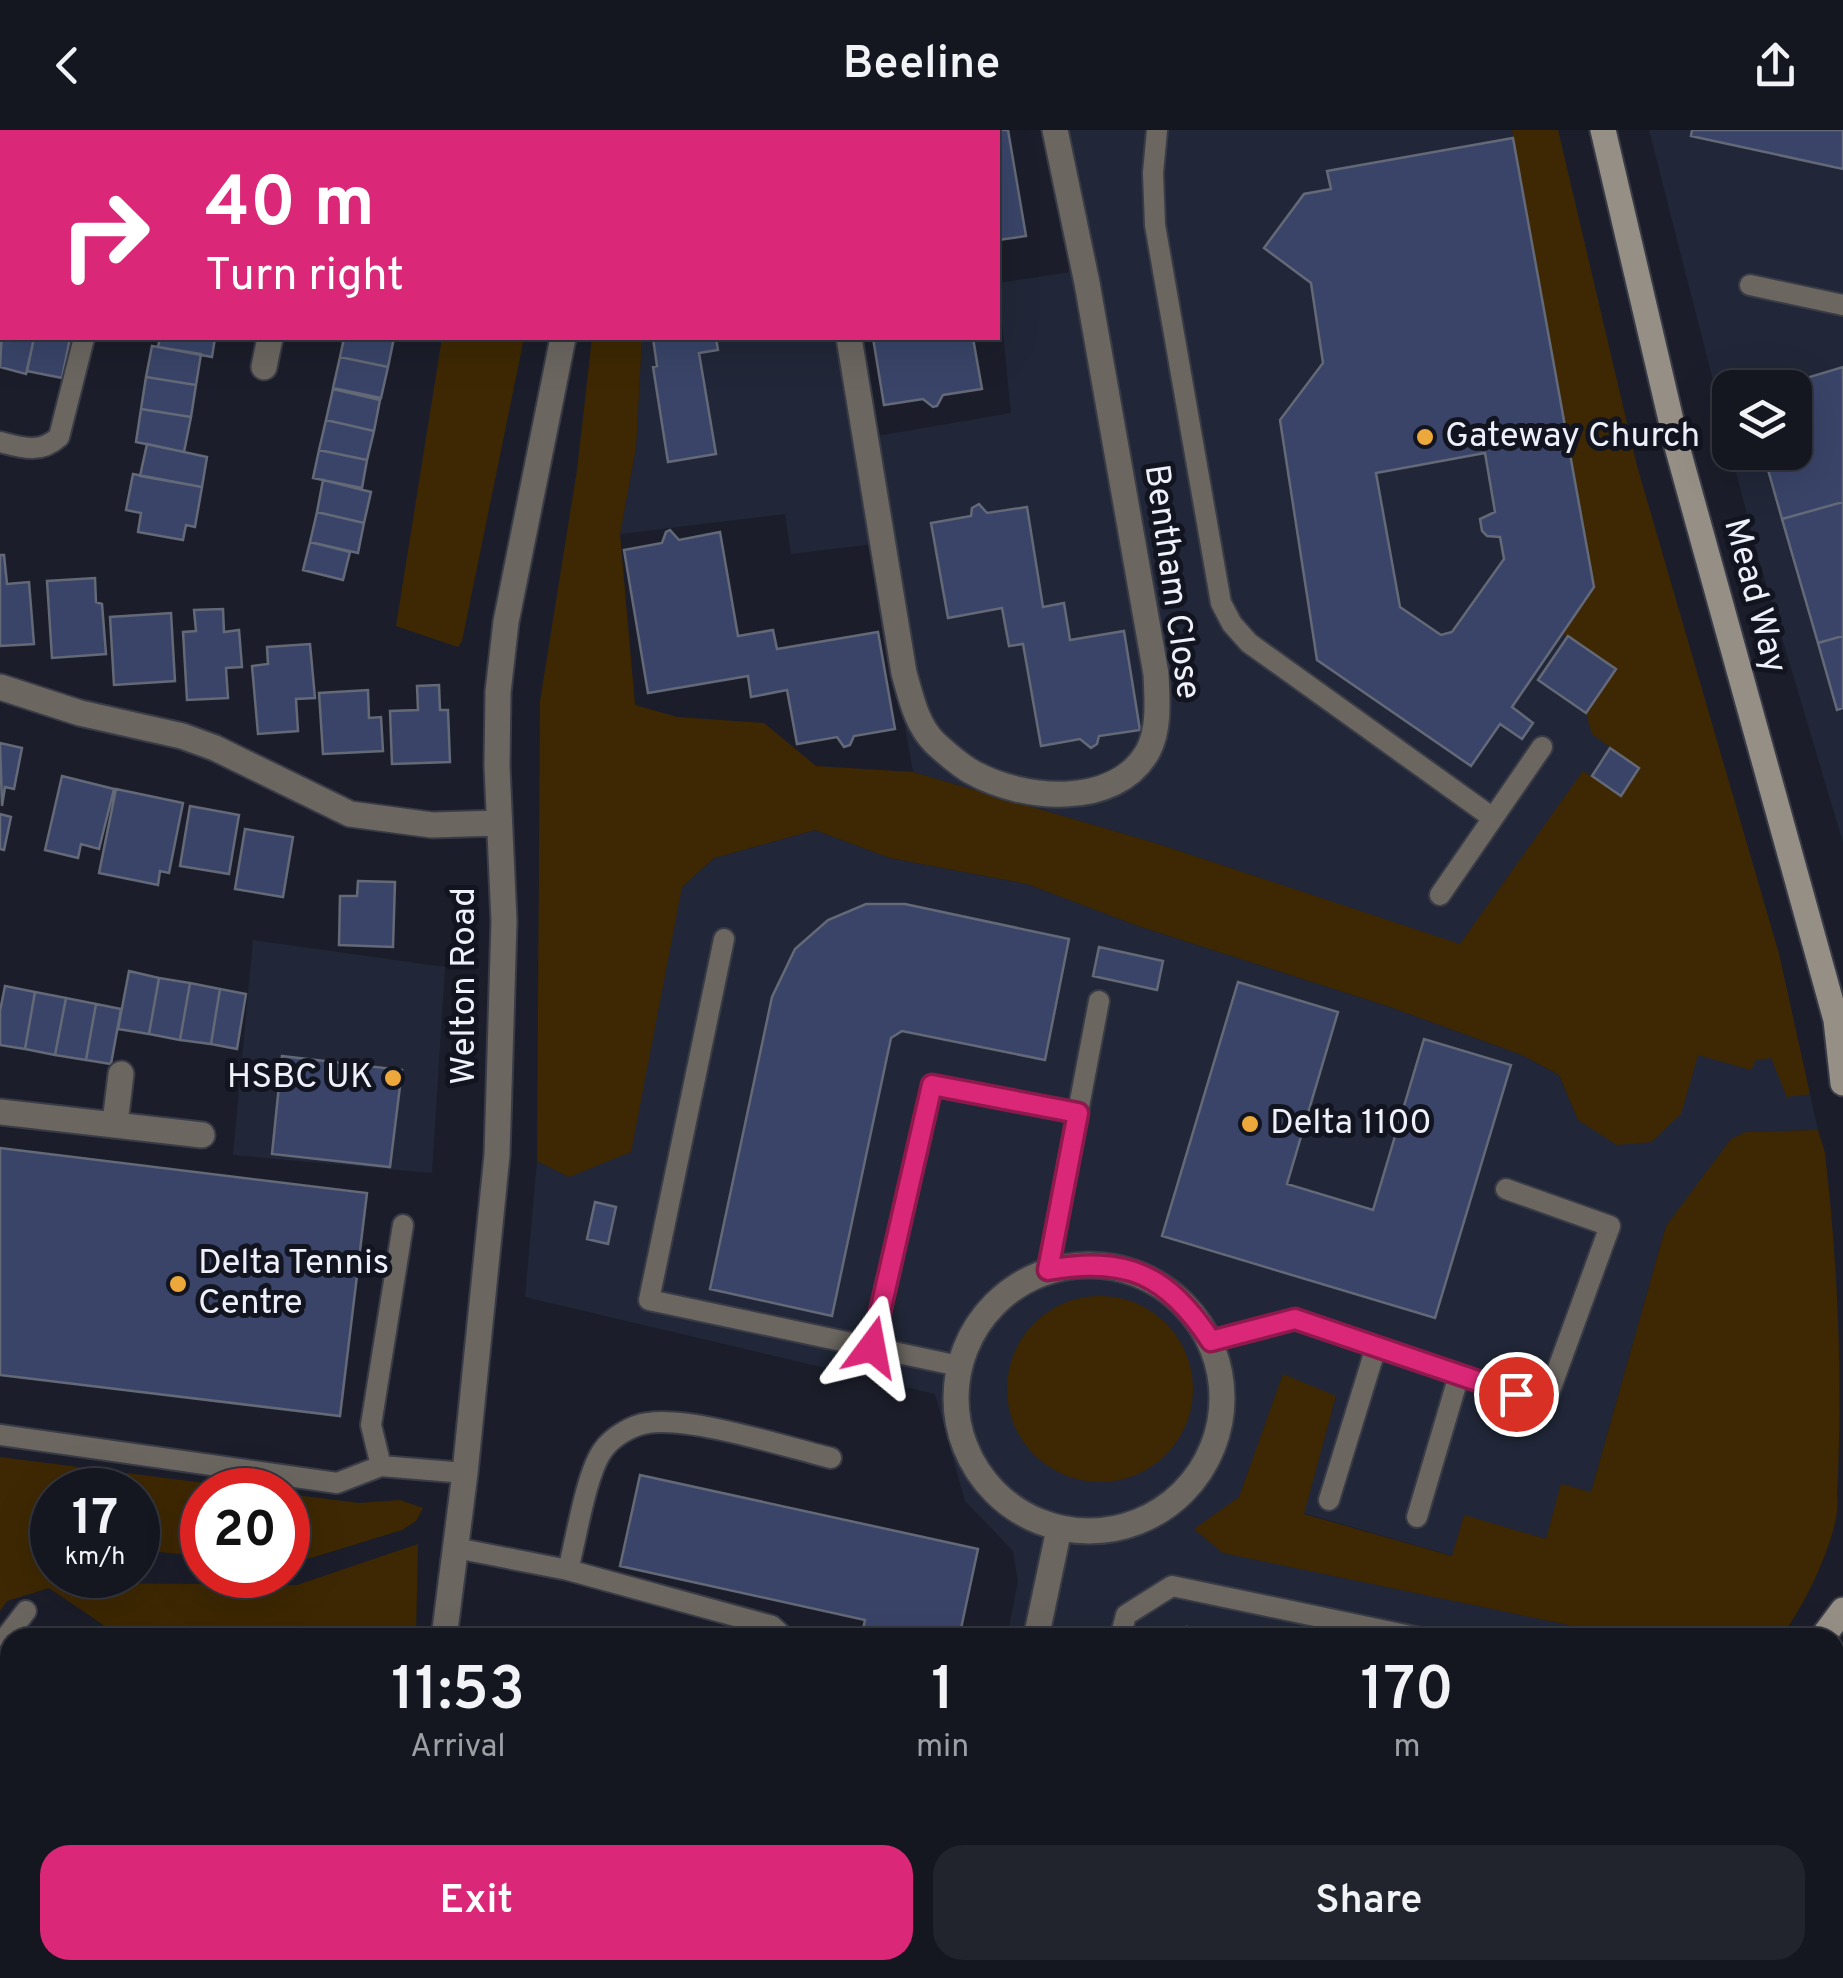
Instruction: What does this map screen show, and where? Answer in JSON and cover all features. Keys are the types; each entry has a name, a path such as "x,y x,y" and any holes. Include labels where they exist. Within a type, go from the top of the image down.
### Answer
{"main road":[{"name":"Mead Way","path":"1603,130 1678,450 1839,1026 1843,1083"}],"street":[{"name":"Bentham Close","path":"848,340 904,672 915,712 933,740 972,772 1021,790 1054,794 1090,792 1120,780 1148,751 1158,716 1156,674 1087,283 1055,130"},
{"path":"264,367 270,340"},
{"name":"Welton Road","path":"445,1628 497,1155 504,921 498,692 506,622 563,340"},
{"path":"0,687 80,713 182,736 215,748 350,814 432,825 499,823"},
{"path":"116,1123 121,1074"},
{"path":"0,1112 202,1135"},
{"path":"1086,1264 1124,1268 1160,1284 1190,1308 1211,1341 1223,1382 1221,1425 1206,1465 1179,1499 1143,1522 1102,1532 1058,1529 1019,1513 988,1485 965,1449 955,1408 959,1366 971,1334 991,1306 1017,1285 1048,1270 1086,1264"},
{"path":"1038,1628 1058,1529"}],"lane":[{"path":"1157,130 1155,225 1221,603 1232,624 1249,643 1493,818"},
{"path":"1750,285 1843,304"},
{"path":"0,442 32,450 59,437 83,340"},
{"path":"1440,894 1542,746"},
{"path":"724,938 649,1300 959,1366"},
{"path":"1048,1270 1099,1001"},
{"path":"872,1347 932,1085 1078,1113"},
{"path":"1211,1341 1295,1319 1545,1404 1610,1226 1506,1189"},
{"path":"382,1466 371,1426 402,1225"},
{"path":"1330,1500 1376,1347"},
{"path":"1417,1517 1459,1375"},
{"path":"568,1570 594,1468 603,1450 622,1433 645,1423 672,1421 831,1458"},
{"path":"0,1434 336,1483 382,1466 464,1473"},
{"path":"456,1548 568,1570 774,1628"},
{"path":"1122,1628 1126,1614 1172,1586 1372,1628"},
{"path":"13,1628 26,1611"}],"shaded area":[{"path":"1043,130 1558,130 1637,466 1779,954 1818,1130 1746,1132 1666,1226 1591,1492 1546,1539 1464,1516 1453,1556 1303,1513 1336,1397 1283,1375 1239,1497 1224,1553 1570,1625 1568,1628 1009,1628 1018,1582 1013,1551 965,1501 935,1394 525,1297 537,1161 570,1177 682,887 714,858 815,830 890,858 1027,884 1138,926 1390,1007 1522,1055 1559,1075 1578,1120 1579,984 1155,843 913,772 873,544 791,554 785,514 620,534 636,448 642,340 835,340 854,440 1011,413 1000,283 1071,272"},
{"path":"1512,130 1558,130 1637,466 1779,954 1810,1094 1787,1097 1771,1058 1756,1060 1751,1070 1698,1055 1681,1114 1651,1142 1617,1145 1578,1120 1559,1075 1522,1055 1390,1007 1138,926 1027,884 890,858 815,830 714,858 682,887 631,1152 569,1177 537,1161 540,701 577,470 592,340 642,340 636,448 620,534 635,705 677,717 764,723 816,766 913,772 1155,843 1460,944 1583,771 1621,795 1639,768 1592,734 1586,713 1615,669 1562,633 1594,586"},
{"path":"1649,130 1843,130 1843,843 1735,470 1812,470 1812,370 1712,370 1712,377"},
{"path":"442,340 524,340 462,641 458,647 396,626"},
{"path":"253,940 445,967 432,1173 233,1155"},
{"path":"1818,1130 1825,1153 1833,1238 1839,1366 1837,1510 1828,1548 1787,1628 1567,1628 1569,1625 1223,1553 1194,1529 1239,1497 1283,1374 1336,1396 1304,1514 1452,1556 1464,1515 1546,1539 1561,1484 1591,1492 1666,1226 1731,1139 1746,1132"},
{"path":"1100,1296 1136,1303 1166,1323 1186,1353 1193,1389 1186,1425 1166,1455 1136,1475 1100,1482 1064,1475 1034,1455 1014,1425 1007,1389 1014,1353 1034,1323 1064,1303"},
{"path":"0,1457 86,1468 30,1468 30,1594 7,1601 0,1611"},
{"path":"160,1477 180,1480 180,1554 160,1552"},
{"path":"310,1497 359,1503 400,1500 423,1508 416,1521 402,1530 310,1558"},
{"path":"418,1544 416,1628 105,1628 64,1598 160,1598 160,1584 180,1584 180,1598 310,1598 310,1581"}],"building":[{"path":"1000,130 1008,130 1026,236 1000,240"},
{"path":"1692,130 1843,130 1843,169 1691,136"},
{"name":"Gateway Church","path":"1513,138 1594,587 1512,707 1533,723 1522,739 1500,724 1471,766 1317,660 1280,420 1323,363 1311,283 1264,248 1304,194 1331,189 1327,171","holes":["1485,453 1495,512 1480,519 1482,531 1487,536 1500,537 1504,559 1452,632 1441,635 1400,607 1376,473"]},
{"path":"1,340 34,340 26,374 0,367"},
{"path":"34,340 70,340 62,378 27,371"},
{"path":"160,340 215,340 212,357 158,347"},
{"path":"344,340 394,340 388,367 340,357"},
{"path":"653,340 716,340 718,350 699,353 716,454 668,462 653,367 657,366"},
{"path":"873,340 973,340 982,389 943,395 933,407 923,399 884,405"},
{"path":"152,346 201,354 196,385 146,377"},
{"path":"340,357 388,367 381,398 333,388"},
{"path":"1843,367 1843,502 1782,519 1768,470 1812,470 1812,376"},
{"path":"146,377 196,385 191,417 141,409"},
{"path":"333,389 380,400 374,431 326,420"},
{"path":"141,409 191,417 184,452 136,442"},
{"path":"326,420 374,431 367,460 319,450"},
{"path":"147,444 207,457 202,487 140,476"},
{"path":"319,450 367,460 362,488 313,478"},
{"path":"133,474 202,487 195,527 186,525 183,540 138,532 141,513 126,510"},
{"path":"323,480 371,492 364,523 317,512"},
{"path":"1843,502 1843,636 1818,643 1782,519"},
{"path":"979,504 987,513 1027,507 1043,607 1064,603 1070,640 1124,631 1140,730 1099,736 1091,748 1080,739 1041,746 1023,644 1009,646 1002,608 948,618 931,523 971,516 972,508"},
{"path":"317,512 364,523 358,553 310,542"},
{"path":"670,530 679,540 720,532 738,636 773,630 777,649 878,632 895,729 854,736 850,745 844,747 837,737 797,744 787,690 751,697 748,676 648,693 624,550 662,543"},
{"path":"310,542 350,552 343,580 303,570"},
{"path":"0,555 4,555 7,584 29,582 34,644 0,646"},
{"path":"95,578 96,602 102,604 106,654 52,658 47,581"},
{"path":"223,609 224,632 239,630 242,667 226,668 228,698 187,700 183,632 196,631 194,610"},
{"path":"171,613 175,681 114,685 110,617"},
{"path":"1568,636 1616,669 1586,713 1538,680"},
{"path":"1843,636 1843,708 1837,710 1818,643"},
{"path":"310,644 315,698 296,699 298,731 258,734 252,666 268,664 267,647"},
{"path":"439,685 440,710 448,710 450,762 392,764 390,711 418,710 417,686"},
{"path":"368,690 369,718 381,717 383,751 323,754 319,693"},
{"path":"0,743 22,748 14,789 5,787 2,806"},
{"path":"1610,748 1639,768 1621,796 1592,776"},
{"path":"62,776 114,789 99,849 81,844 78,858 45,850"},
{"path":"116,789 183,803 169,873 160,871 158,885 99,873"},
{"path":"190,806 239,815 229,874 180,866"},
{"path":"0,814 11,817 4,850 0,849"},
{"path":"245,829 293,837 283,897 235,889"},
{"path":"358,881 395,882 393,947 339,945 340,896 357,896"},
{"path":"866,904 905,904 1069,939 1045,1060 902,1031 891,1038 832,1316 710,1289 772,997 795,949 828,920"},
{"path":"1099,947 1163,961 1157,990 1093,976"},
{"path":"129,971 159,978 149,1034 118,1029"},
{"path":"159,978 190,983 180,1040 149,1034"},
{"name":"Delta 1100","path":"1238,982 1338,1012 1287,1184 1373,1210 1424,1039 1511,1065 1435,1318 1162,1236"},
{"path":"190,983 220,989 211,1044 180,1040"},
{"path":"5,986 35,992 25,1049 0,1045"},
{"path":"220,989 246,994 237,1049 211,1044"},
{"path":"35,992 66,998 55,1055 25,1049"},
{"path":"66,998 96,1004 86,1060 55,1055"},
{"path":"96,1004 121,1009 111,1064 86,1060"},
{"path":"282,1056 402,1070 390,1167 272,1154"},
{"name":"Delta Tennis Centre","path":"0,1148 367,1193 340,1416 0,1375"},
{"path":"595,1202 616,1207 608,1244 587,1239"},
{"path":"640,1475 978,1549 961,1628 863,1628 865,1620 620,1566"}],"place":[{"name":"Gateway Church","path":"1425,437"},
{"name":"HSBC UK","path":"393,1078"},
{"name":"Delta 1100","path":"1250,1124"},
{"name":"Delta Tennis Centre","path":"178,1284"}],"route":[{"path":"872,1347 932,1085 1078,1113 1048,1270 1086,1264 1124,1268 1160,1284 1190,1308 1211,1341 1295,1319 1516,1394"}]}
